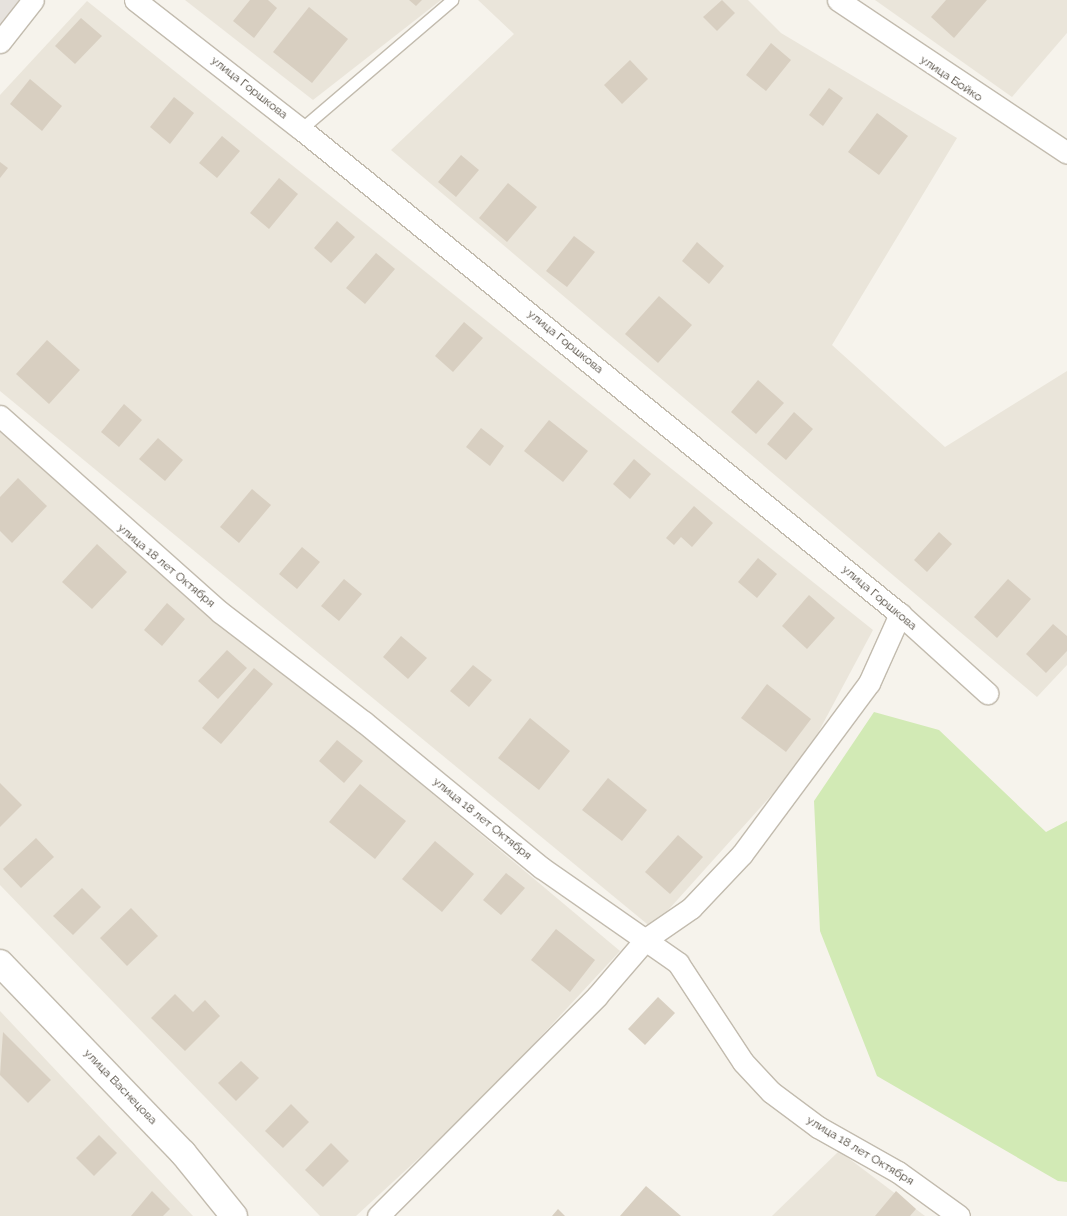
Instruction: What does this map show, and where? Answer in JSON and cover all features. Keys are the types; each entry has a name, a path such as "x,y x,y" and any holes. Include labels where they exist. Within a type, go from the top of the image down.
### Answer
{"street":[{"path":"0,42 33,0"},
{"name":"улица Горшкова","path":"135,0 301,129 900,614 986,694"},
{"name":"улица Бойко","path":"838,0 1067,154"},
{"name":"улица 18 лет Октября","path":"0,416 220,612 364,722 542,868 678,963 743,1062 771,1092 818,1127 898,1172 959,1216"},
{"path":"378,1216 597,996 646,939 691,908 742,854 869,683 900,614"},
{"name":"улица Васнецова","path":"0,963 183,1153 234,1216"}],"lane":[{"path":"301,129 452,0"}],"shaded area":[{"path":"0,0 19,0 0,28"},
{"path":"185,0 441,0 313,100"},
{"path":"478,0 748,0 781,33 957,138 832,345 945,447 1067,371 1067,665 1037,697 391,150 514,34"},
{"path":"875,0 1067,0 1067,33 1012,97"},
{"path":"87,1 873,630 804,759 652,928 0,391 0,95"},
{"path":"0,431 620,951 481,1101 356,1216 320,1216 0,885"},
{"path":"0,1011 193,1216 0,1216"},
{"path":"839,1151 925,1216 772,1216"}],"green space":[{"path":"874,712 939,730 1046,832 1067,821 1067,1182 1058,1181 877,1076 820,931 814,801"}],"building":[{"path":"250,0 268,0 277,8 254,38 233,21"},
{"path":"409,0 422,0 416,6"},
{"path":"722,0 735,13 717,31 703,17"},
{"path":"946,0 987,0 954,38 931,17"},
{"path":"309,7 348,39 312,83 273,52"},
{"path":"81,18 102,36 75,64 55,46"},
{"path":"771,43 791,60 766,91 746,75"},
{"path":"630,60 648,79 622,104 604,85"},
{"path":"30,79 62,106 42,131 10,104"},
{"path":"829,88 843,98 823,126 809,115"},
{"path":"174,97 194,113 170,144 150,127"},
{"path":"877,113 908,136 879,175 848,152"},
{"path":"222,136 240,151 217,178 199,163"},
{"path":"461,155 479,170 456,197 438,182"},
{"path":"0,162 8,168 0,178"},
{"path":"279,178 298,194 269,229 250,213"},
{"path":"508,183 537,207 507,242 479,218"},
{"path":"337,221 355,237 331,263 314,248"},
{"path":"574,236 595,252 567,287 546,271"},
{"path":"697,242 724,266 709,284 682,261"},
{"path":"376,253 395,269 365,304 346,288"},
{"path":"659,296 692,325 658,363 625,334"},
{"path":"464,322 483,338 453,372 435,356"},
{"path":"47,340 80,370 49,404 16,374"},
{"path":"758,380 784,403 756,434 731,412"},
{"path":"124,404 142,420 119,447 101,432"},
{"path":"794,412 813,429 786,460 767,444"},
{"path":"549,420 588,451 563,482 524,451"},
{"path":"481,428 504,446 490,466 466,447"},
{"path":"158,438 183,460 165,481 139,459"},
{"path":"634,459 651,474 630,499 613,484"},
{"path":"18,478 47,506 12,543 0,531 0,497"},
{"path":"252,489 271,505 239,543 220,527"},
{"path":"694,506 713,523 692,547 681,537 674,545 666,538"},
{"path":"939,532 952,544 927,572 914,560"},
{"path":"97,544 127,572 92,609 62,582"},
{"path":"302,547 320,562 297,589 279,574"},
{"path":"758,558 777,574 757,598 738,582"},
{"path":"344,579 362,594 339,621 321,606"},
{"path":"1008,579 1031,599 997,638 974,617"},
{"path":"809,595 835,618 807,649 782,626"},
{"path":"167,603 185,619 162,646 144,630"},
{"path":"1053,624 1067,636 1067,651 1046,673 1026,654"},
{"path":"401,636 427,658 408,679 383,657"},
{"path":"227,650 247,668 218,699 198,681"},
{"path":"473,665 492,680 469,707 450,691"},
{"path":"254,668 273,684 221,744 202,728"},
{"path":"767,684 811,719 786,752 741,718"},
{"path":"530,718 570,751 539,790 498,758"},
{"path":"337,740 363,761 344,783 319,761"},
{"path":"608,778 647,810 622,841 582,810"},
{"path":"0,783 22,805 0,827"},
{"path":"360,784 406,821 375,859 329,822"},
{"path":"678,835 703,857 670,894 645,872"},
{"path":"36,838 54,857 21,888 3,869"},
{"path":"435,841 474,874 442,912 402,879"},
{"path":"506,873 525,888 501,915 483,900"},
{"path":"82,888 101,907 73,935 53,916"},
{"path":"131,908 158,936 127,966 100,938"},
{"path":"556,929 595,960 570,992 531,960"},
{"path":"175,994 193,1012 205,1000 220,1016 185,1051 151,1018"},
{"path":"658,997 675,1013 645,1045 628,1029"},
{"path":"3,1032 51,1080 28,1103 0,1075"},
{"path":"241,1061 259,1078 236,1101 218,1083"},
{"path":"291,1104 309,1122 283,1148 265,1131"},
{"path":"99,1135 117,1153 94,1176 76,1158"},
{"path":"331,1143 349,1161 323,1187 305,1170"},
{"path":"646,1186 681,1216 620,1216"},
{"path":"152,1191 170,1209 163,1216 131,1216"},
{"path":"896,1191 916,1209 910,1216 875,1216"},
{"path":"558,1209 565,1216 552,1216"}]}
